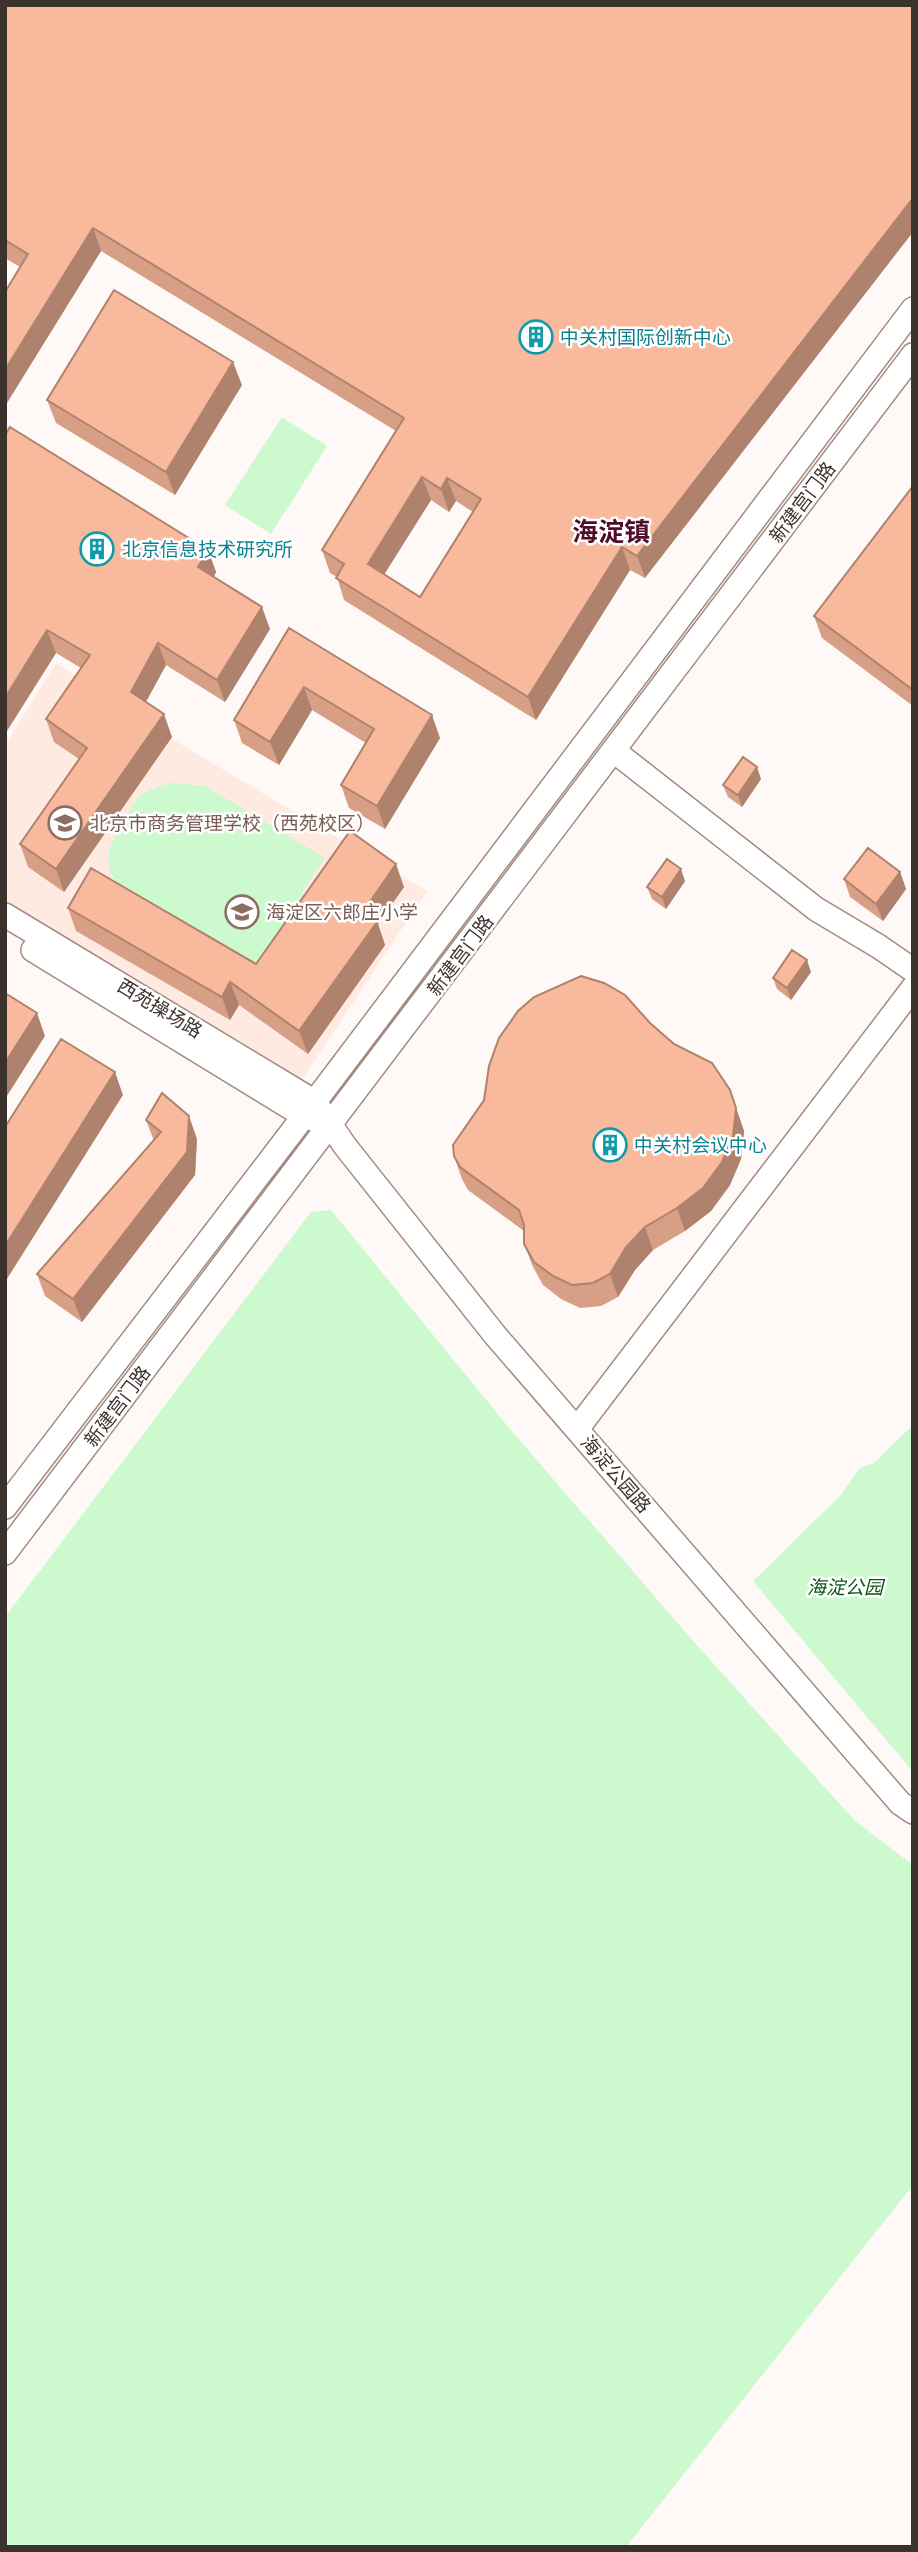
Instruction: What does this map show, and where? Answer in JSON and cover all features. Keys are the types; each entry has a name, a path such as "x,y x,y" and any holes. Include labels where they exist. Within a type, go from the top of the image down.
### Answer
{"street":[{"name":"新建宫门路","path":"5,1507 913,309"},
{"name":"新建宫门路","path":"5,1553 913,355"},
{"path":"614,751 816,909 913,970"},
{"name":"西苑操场路","path":"5,915 309,1109"},
{"name":"西苑操场路","path":"5,933 309,1109"},
{"path":"577,1429 913,988"},
{"name":"海淀公园路","path":"309,1109 332,1125 345,1146 495,1335 901,1803 913,1812"}],"shaded area":[{"name":"海淀区六郎庄小学","path":"56,663 177,742 427,891 301,1081 5,902 5,745"}],"green space":[{"path":"282,417 327,446 271,534 225,505"},
{"path":"171,783 205,786 325,858 301,894 314,905 262,962 249,962 121,888 114,879 108,862 111,845 130,810 144,794"},
{"path":"331,1210 510,1429 694,1642 855,1821 913,1865 913,2185 626,2547 5,2547 5,1617 311,1212"},
{"name":"海淀公园","path":"913,1425 913,1772 753,1581 841,1495 859,1469 875,1462"}],"building":[{"name":"中关村国际创新中心","path":"5,5 913,5 913,198 637,556 622,547 528,697 336,578 344,564 322,550 404,418 93,228 5,370 5,292 28,254 5,240","holes":["422,477 441,489 447,478 481,499 420,597 368,564"]},
{"path":"114,290 233,362 166,472 47,400"},
{"path":"10,427 208,550 198,567 262,607 217,680 158,643 131,692 164,714 56,869 20,844 87,748 46,719 90,655 47,630 5,698 5,435"},
{"path":"913,486 913,690 814,616"},
{"path":"289,628 432,715 377,806 341,785 374,729 304,687 270,742 234,720"},
{"path":"743,757 757,767 738,795 723,785"},
{"path":"350,831 396,864 363,912 377,922 299,1031 230,982 222,997 68,908 91,868 256,964"},
{"path":"868,848 900,872 876,904 844,879"},
{"path":"667,859 681,869 662,897 647,887"},
{"path":"792,950 807,960 787,988 773,978"},
{"name":"中关村会议中心","path":"581,976 604,983 625,995 650,1023 674,1044 712,1063 730,1090 736,1108 733,1136 722,1162 703,1188 645,1227 626,1247 610,1274 593,1283 572,1285 553,1276 534,1262 524,1244 524,1225 519,1210 460,1167 454,1156 453,1145 484,1100 489,1066 499,1038 518,1011 534,997"},
{"path":"5,993 37,1013 5,1063"},
{"path":"61,1039 115,1072 5,1246 5,1127"},
{"path":"162,1093 189,1116 187,1152 73,1299 37,1274 161,1132 146,1120"}],"place":[{"name":"中关村国际创新中心","path":"536,337"},
{"name":"北京信息技术研究所","path":"97,549"},
{"name":"北京市商务管理学校（西苑校区）","path":"65,823"},
{"name":"海淀区六郎庄小学","path":"242,912"},
{"name":"中关村会议中心","path":"610,1145"}],"district":[{"name":"海淀镇","path":"611,531"}]}
